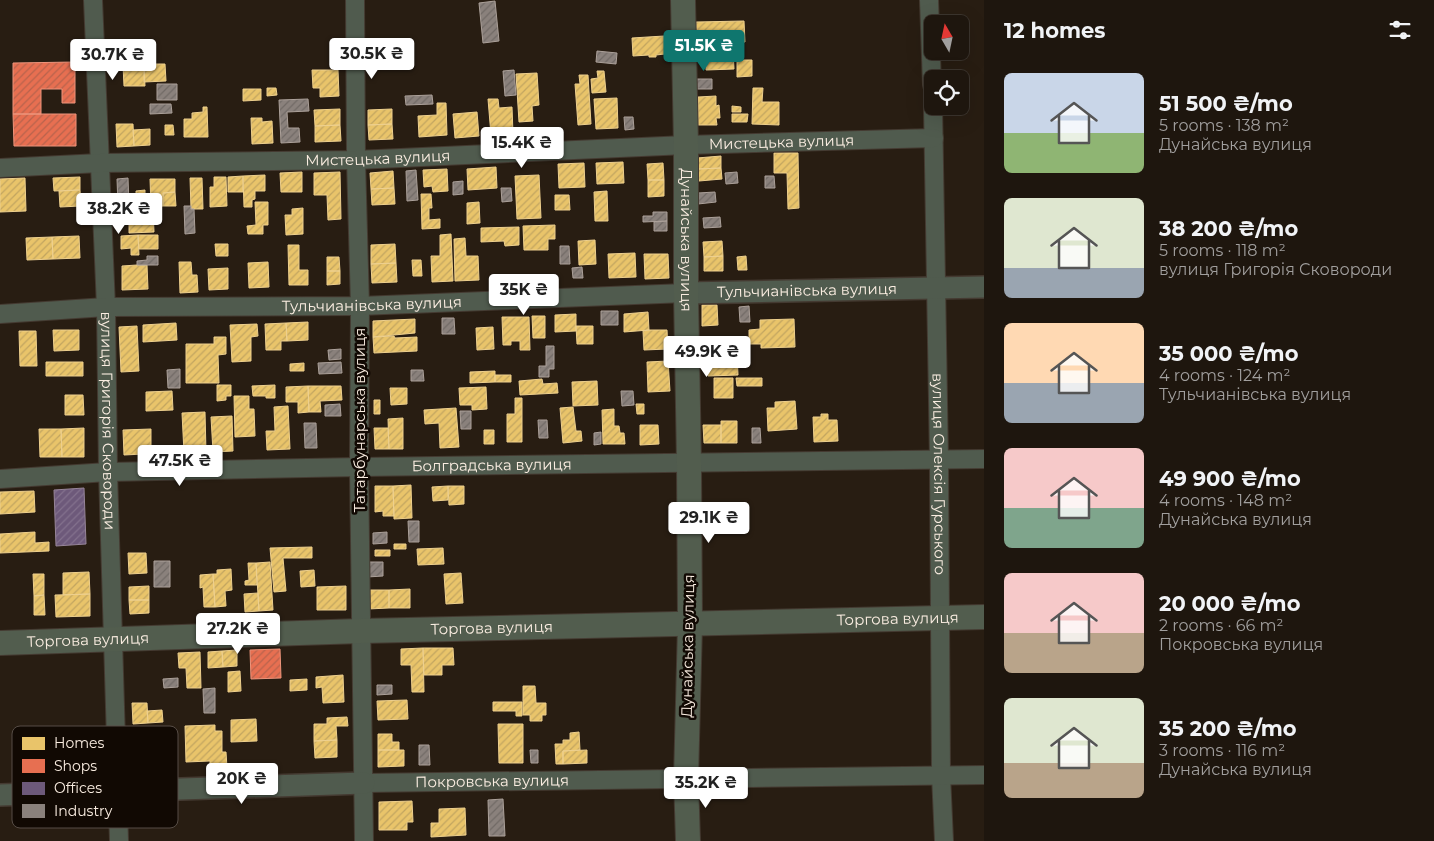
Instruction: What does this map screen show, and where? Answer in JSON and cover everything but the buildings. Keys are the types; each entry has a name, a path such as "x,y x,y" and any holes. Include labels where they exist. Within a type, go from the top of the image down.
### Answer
{"main road":[{"name":"Дунайська вулиця","path":"683,0 690,625 686,779 688,841"},
{"name":"Торгова вулиця","path":"0,643 984,617"}],"street":[{"name":"вулиця Григорія Сковороди","path":"93,0 106,307 108,472 116,726"},
{"name":"Татарбунарська вулиця","path":"355,0 356,160 360,306 359,467 364,841"},
{"path":"929,0 931,70"},
{"name":"вулиця Олексія Гурського","path":"933,115 937,287 941,775 944,841"},
{"name":"Мистецька вулиця","path":"0,168 100,163 356,160 686,145 934,138"},
{"name":"Тульчианівська вулиця","path":"0,314 106,307 360,306 686,293 984,287"},
{"name":"Болградська вулиця","path":"0,479 108,472 984,459"},
{"name":"Покровська вулиця","path":"178,789 364,783 984,775"},
{"name":"вулиця Григорія Сковороди","path":"119,828 119,841"}]}
